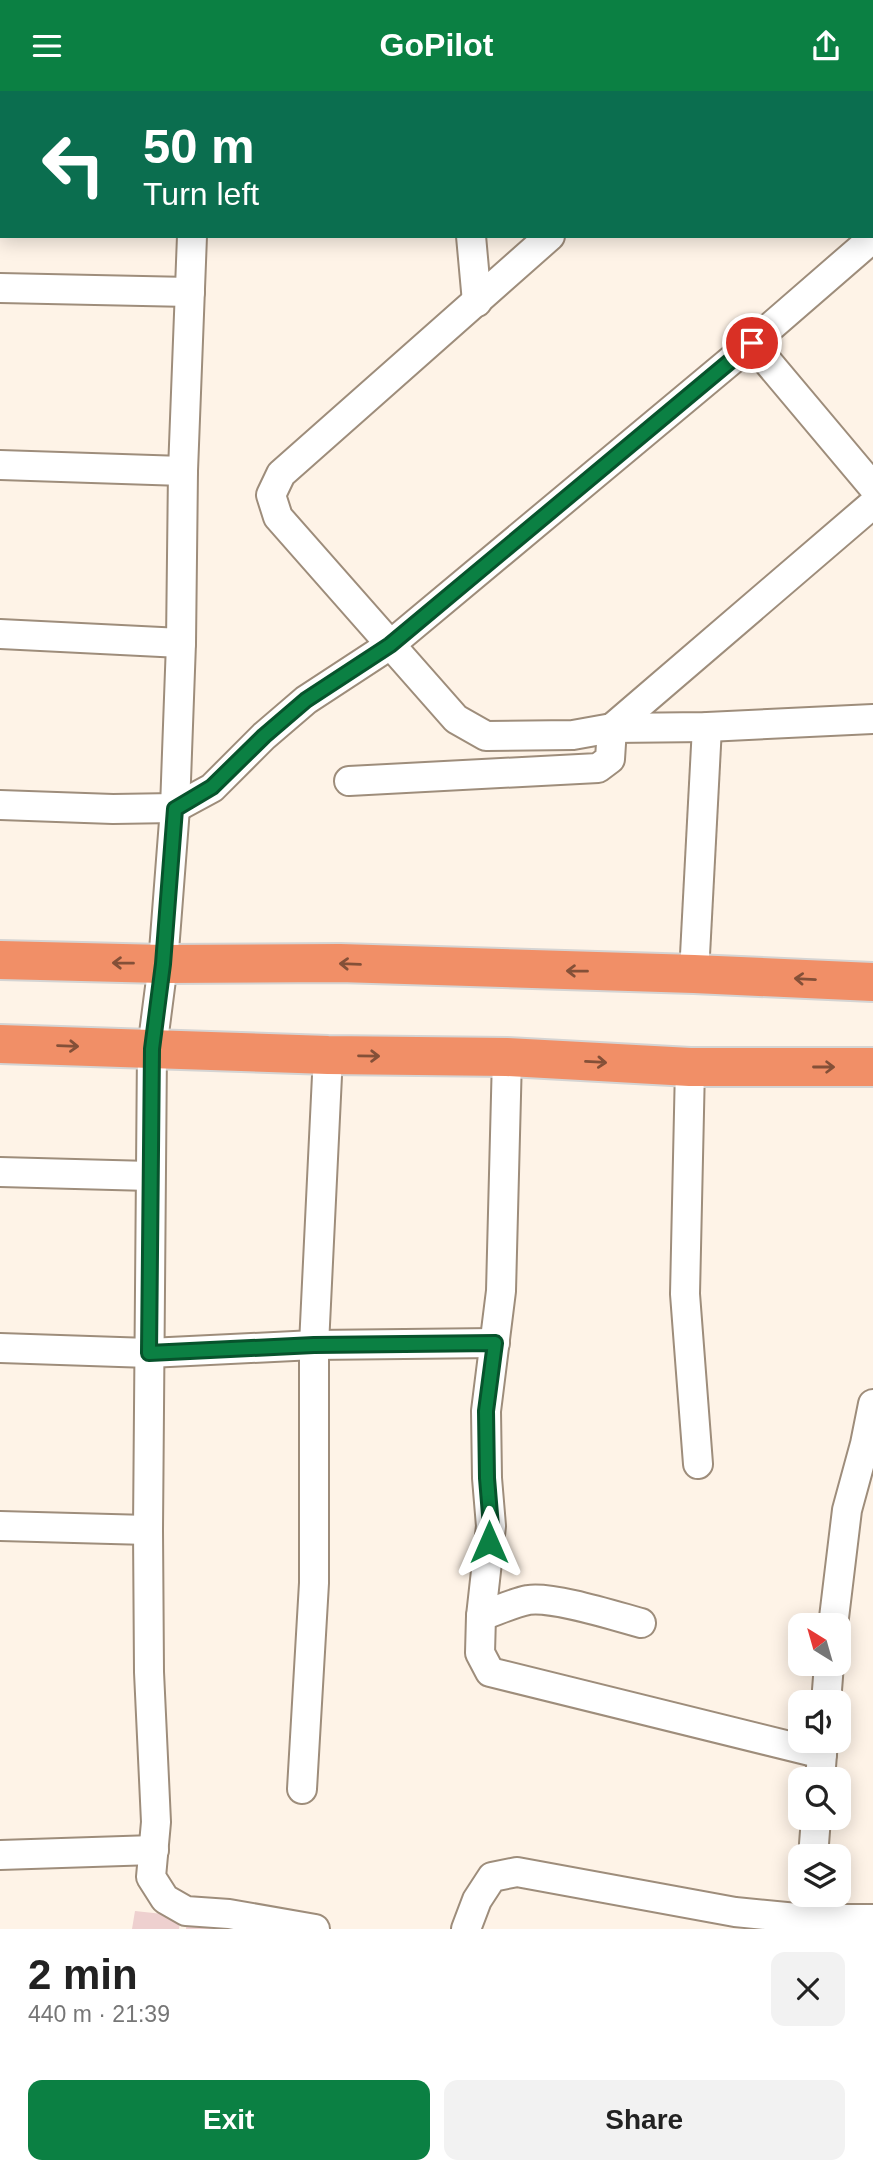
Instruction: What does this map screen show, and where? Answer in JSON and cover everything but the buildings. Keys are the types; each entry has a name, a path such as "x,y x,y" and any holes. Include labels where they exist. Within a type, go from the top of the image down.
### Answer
{"highway":[{"path":"0,960 163,964 340,963 873,982"},
{"path":"0,1044 328,1055 507,1057 690,1067 873,1067"}],"street":[{"path":"192,238 175,809 163,964 152,1049 148,1530 149,1672 156,1822 151,1877 165,1899 186,1911 315,1929"},
{"path":"471,238 477,302"},
{"path":"548,238 281,474 271,495 278,517 457,719 485,736 573,735 612,728 707,727 873,719"},
{"path":"0,805 175,809 212,787 264,736 306,700 390,645 752,343 873,238"},
{"path":"0,288 190,292"},
{"path":"752,343 873,487"},
{"path":"0,465 183,471"},
{"path":"349,781 598,768 610,759 612,728 873,504"},
{"path":"0,634 181,643"},
{"path":"694,974 707,727"},
{"path":"302,1789 314,1583 314,1345 328,1055"},
{"path":"507,1057 501,1291 486,1411 491,1527 481,1616 480,1653 490,1672 822,1759"},
{"path":"690,1067 685,1294 698,1464"},
{"path":"0,1173 150,1177"},
{"path":"0,1348 149,1353 314,1345 495,1343"},
{"path":"835,1613 847,1510 869,1444 873,1404"},
{"path":"0,1526 148,1530"},
{"path":"481,1616 529,1600 540,1600 641,1623"},
{"path":"0,1855 154,1850"},
{"path":"466,1929 477,1900 492,1877 517,1872 735,1912 808,1907 873,1919"}],"route":[{"path":"489,1542 491,1527 486,1411 495,1343 314,1345 149,1353 152,1049 163,964 175,809 212,787 264,736 306,700 390,645 752,343"}]}
